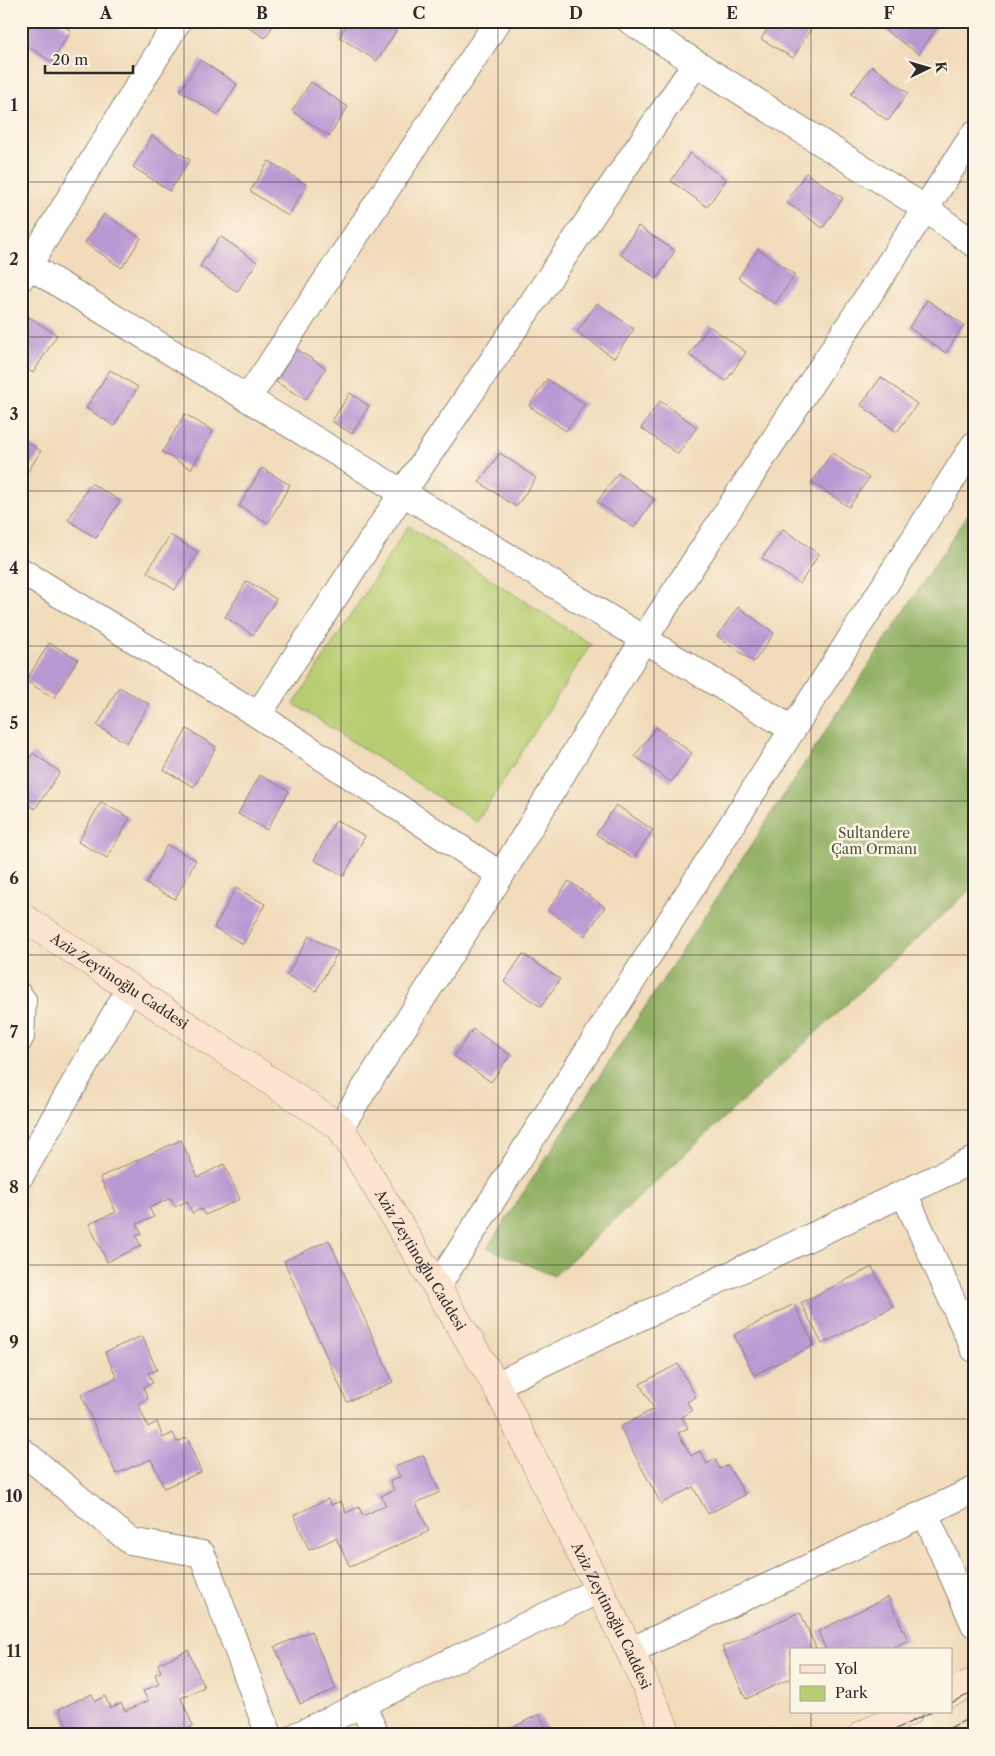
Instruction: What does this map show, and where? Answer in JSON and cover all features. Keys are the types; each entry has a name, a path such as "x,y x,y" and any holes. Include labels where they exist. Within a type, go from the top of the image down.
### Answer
{"main road":[{"name":"Aziz Zeytinoğlu Caddesi","path":"21,916 340,1127 496,1385 630,1652 668,1735"},
{"path":"952,1692 974,1682"},
{"path":"862,1735 905,1714"}],"street":[{"path":"178,21 24,268 248,398 792,729"},
{"path":"248,398 498,21"},
{"path":"630,21 926,209 974,244"},
{"path":"258,714 403,492 696,63"},
{"path":"340,1127 501,875 644,639 974,134"},
{"path":"437,1287 974,445"},
{"path":"21,571 258,714 501,875"},
{"path":"21,1175 130,988"},
{"path":"496,1385 974,1160"},
{"path":"904,1193 974,1349"},
{"path":"21,1450 130,1541 202,1554 269,1735"},
{"path":"630,1652 974,1490"},
{"path":"925,1513 974,1624"},
{"path":"298,1735 599,1590"},
{"path":"362,1704 376,1735"}],"lane":[{"path":"21,987 30,998 28,1038 21,1052"}],"green space":[{"name":"Sultandere Çam Ormanı","path":"974,505 974,886 554,1276 487,1248"},
{"path":"408,526 591,644 477,822 294,704"}],"building":[{"path":"23,21 57,21 71,31 52,62 21,42"},
{"path":"238,21 276,21 265,38"},
{"path":"349,21 380,21 396,31 377,61 339,37"},
{"path":"772,21 816,21 793,58 761,39"},
{"path":"886,21 932,21 938,25 919,54 882,28"},
{"path":"200,60 237,84 218,115 180,91"},
{"path":"872,66 908,93 888,121 851,94"},
{"path":"311,82 348,107 329,136 292,111"},
{"path":"152,136 190,160 170,191 133,167"},
{"path":"690,153 726,180 707,207 671,181"},
{"path":"269,161 307,185 288,216 250,191"},
{"path":"806,173 843,198 823,228 786,202"},
{"path":"104,214 141,238 122,268 85,243"},
{"path":"638,226 675,251 657,279 620,254"},
{"path":"220,236 257,262 237,292 200,266"},
{"path":"758,249 795,275 775,304 738,278"},
{"path":"927,300 964,325 946,353 909,328"},
{"path":"597,303 634,329 614,358 577,332"},
{"path":"29,317 57,335 33,373 21,366 21,330"},
{"path":"709,326 746,352 726,381 689,355"},
{"path":"296,349 326,368 306,400 276,382"},
{"path":"110,370 138,387 114,426 86,408"},
{"path":"881,377 917,404 897,432 861,405"},
{"path":"547,379 585,404 566,431 529,406"},
{"path":"350,393 369,406 352,434 332,421"},
{"path":"660,401 697,427 678,454 641,428"},
{"path":"185,414 213,431 191,469 162,452"},
{"path":"21,439 41,451 21,482"},
{"path":"500,453 536,478 516,507 479,482"},
{"path":"832,453 869,478 849,507 812,482"},
{"path":"262,468 290,485 268,523 239,506"},
{"path":"618,473 654,499 634,528 597,502"},
{"path":"91,483 120,501 96,538 68,520"},
{"path":"783,529 819,554 800,584 762,558"},
{"path":"170,535 198,552 175,590 147,572"},
{"path":"247,581 276,599 253,635 225,617"},
{"path":"738,607 774,633 754,662 717,636"},
{"path":"49,643 78,659 54,698 26,681"},
{"path":"119,687 149,704 127,743 97,726"},
{"path":"656,727 692,753 671,782 635,756"},
{"path":"187,729 216,747 194,787 164,770"},
{"path":"33,753 60,772 35,809 21,800 21,771"},
{"path":"260,775 289,791 267,830 238,814"},
{"path":"101,802 130,818 107,858 78,842"},
{"path":"616,805 653,830 633,859 596,834"},
{"path":"336,820 365,836 344,876 314,860"},
{"path":"167,845 196,860 175,899 146,884"},
{"path":"569,881 605,907 585,936 548,910"},
{"path":"236,888 265,904 243,944 214,928"},
{"path":"309,936 338,952 316,991 287,975"},
{"path":"523,954 560,979 541,1007 504,982"},
{"path":"473,1029 510,1055 491,1082 454,1056"},
{"path":"181,1140 198,1177 224,1164 240,1199 205,1215 201,1209 192,1213 187,1201 175,1207 171,1198 149,1208 154,1217 137,1224 142,1234 136,1236 141,1246 107,1262 89,1224 116,1212 100,1177"},
{"path":"329,1240 393,1382 347,1402 284,1261"},
{"path":"872,1267 893,1307 822,1344 801,1303"},
{"path":"794,1304 814,1345 754,1375 734,1335"},
{"path":"142,1336 157,1370 148,1373 153,1383 143,1387 148,1399 138,1403 148,1427 157,1422 163,1438 173,1433 177,1442 187,1438 201,1472 164,1488 151,1459 116,1474 81,1394 117,1378 105,1352"},
{"path":"678,1364 696,1397 687,1402 692,1411 682,1417 688,1428 678,1433 691,1456 700,1451 707,1464 715,1459 720,1469 728,1465 745,1495 708,1514 693,1487 661,1504 620,1427 654,1409 640,1384"},
{"path":"423,1455 440,1492 416,1503 429,1531 350,1567 336,1538 309,1550 294,1515 328,1499 331,1505 341,1501 346,1513 359,1507 363,1516 386,1505 381,1496 394,1490 390,1481 400,1477 395,1467"},
{"path":"888,1597 908,1640 892,1648 825,1648 818,1631"},
{"path":"800,1612 816,1648 790,1648 790,1678 746,1699 722,1647"},
{"path":"311,1631 336,1689 300,1704 275,1647"},
{"path":"188,1650 204,1687 181,1698 193,1726 174,1735 71,1735 59,1709 92,1694 95,1701 105,1696 110,1708 121,1703 125,1711 148,1701 143,1691 159,1684 155,1674 161,1672 158,1664"},
{"path":"539,1714 550,1735 498,1735"}],"tram line":[{"path":"952,1703 974,1692"},
{"path":"884,1735 927,1714"},
{"path":"935,1735 974,1716"}]}
